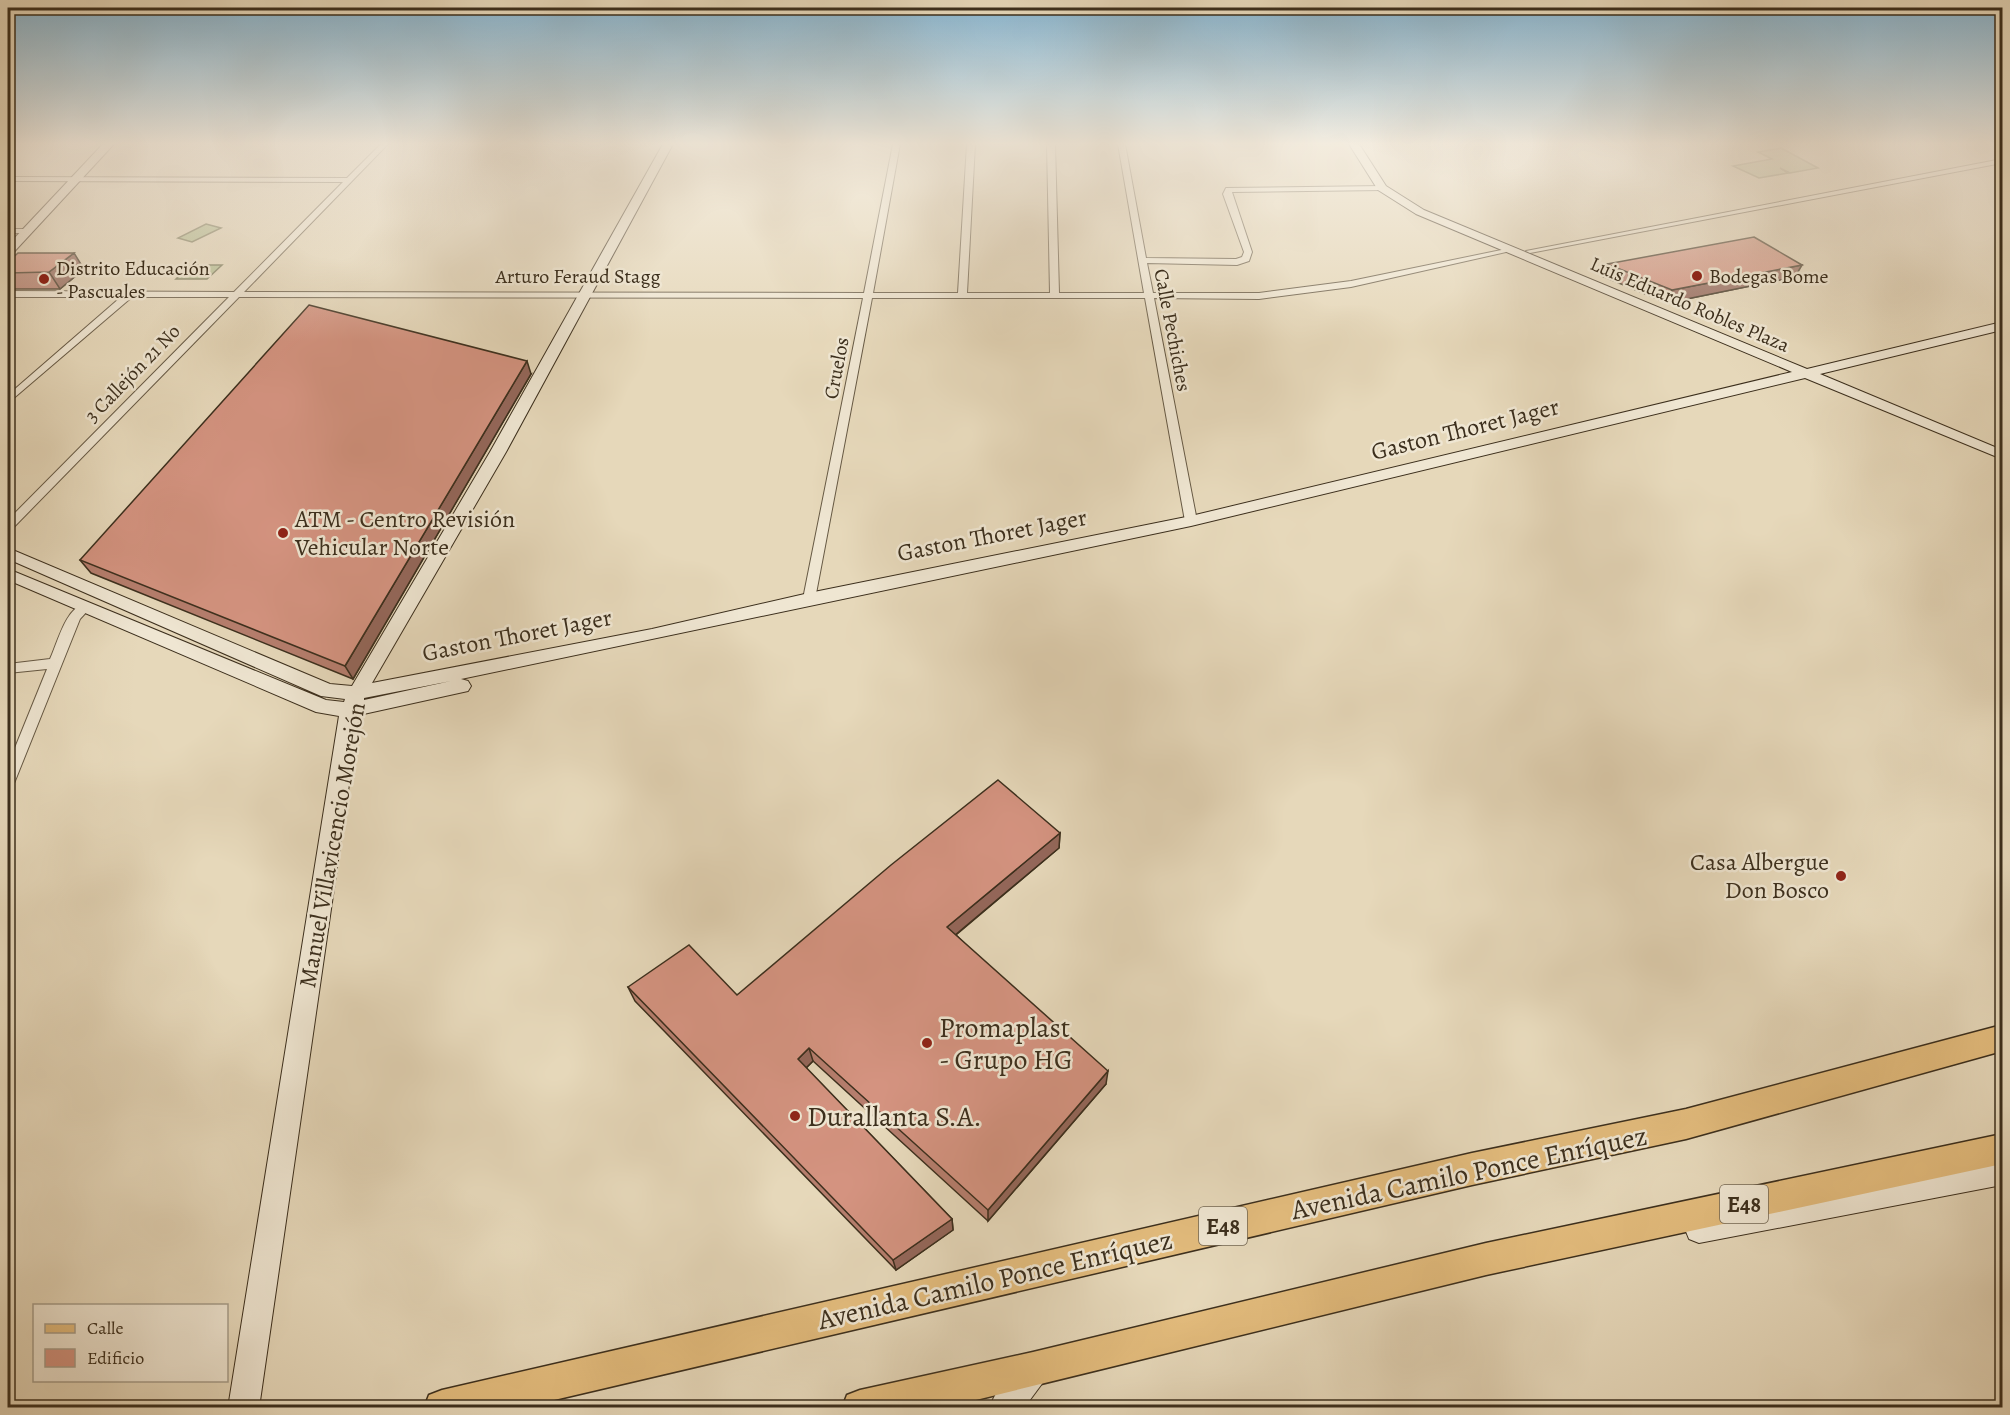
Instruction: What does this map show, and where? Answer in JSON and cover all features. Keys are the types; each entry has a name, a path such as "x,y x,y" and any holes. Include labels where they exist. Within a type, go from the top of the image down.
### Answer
{"main road":[{"name":"Avenida Camilo Ponce Enríquez","path":"442,1407 1472,1169 1686,1124 2002,1038"},
{"name":"E48","path":"860,1407 1033,1370 1486,1259 2002,1149"}],"street":[{"path":"8,251 47,210"},
{"name":"3 Callejón 21 No","path":"8,526 319,210"},
{"name":"Manuel Villavicencio Morejón","path":"243,1407 354,701 498,452 631,210"},
{"name":"Cruelos","path":"809,598 884,210"},
{"path":"962,296 967,210"},
{"path":"1053,210 1055,297"},
{"name":"Calle Pechiches","path":"1132,210 1191,522"},
{"path":"1141,260 1237,262 1246,259 1248,252 1233,210"},
{"name":"Luis Eduardo Robles Plaza","path":"1417,210 1817,375 2002,455"},
{"name":"Luis Eduardo Robles Plaza","path":"1432,210 1521,252"},
{"name":"Arturo Feraud Stagg","path":"8,294 1149,297 1161,300 1244,302 1293,298 1740,210"},
{"path":"8,231 27,231"},
{"path":"8,400 130,294"},
{"name":"Gaston Thoret Jager","path":"8,574 312,704 354,701 1188,532 1817,375 2002,326"},
{"name":"Gaston Thoret Jager","path":"8,553 354,701 809,598 1191,522 1817,375 2002,335"},
{"name":"Luis Eduardo Robles Plaza","path":"1817,375 2002,448"},
{"path":"8,781 11,762 57,663 75,617 86,606"},
{"path":"8,668 57,663"},
{"name":"E48","path":"1486,1259 1526,1261 2002,1171"},
{"path":"1004,1407 1033,1370"}],"green space":[{"path":"206,224 221,228 192,242 178,238"},
{"path":"191,265 222,265 207,279 176,279"}],"building":[{"path":"1754,237 1802,265 1672,290 1607,264"},
{"path":"18,253 74,253 49,272 8,273 8,262"},
{"name":"ATM - Centro Revisión Vehicular Norte","path":"309,305 527,361 345,666 80,560"},
{"path":"998,780 1060,833 947,927 1108,1071 988,1210 809,1048 798,1059 952,1219 893,1260 628,987 689,945 737,995 891,865"}],"place":[{"name":"Bodegas Bome","path":"1697,276"},
{"name":"Distrito Educación - Pascuales","path":"44,279"},
{"name":"ATM - Centro Revisión Vehicular Norte","path":"283,533"},
{"name":"Casa Albergue Don Bosco","path":"1841,876"},
{"name":"Promaplast - Grupo HG","path":"927,1043"},
{"name":"Durallanta S.A.","path":"795,1116"}]}
